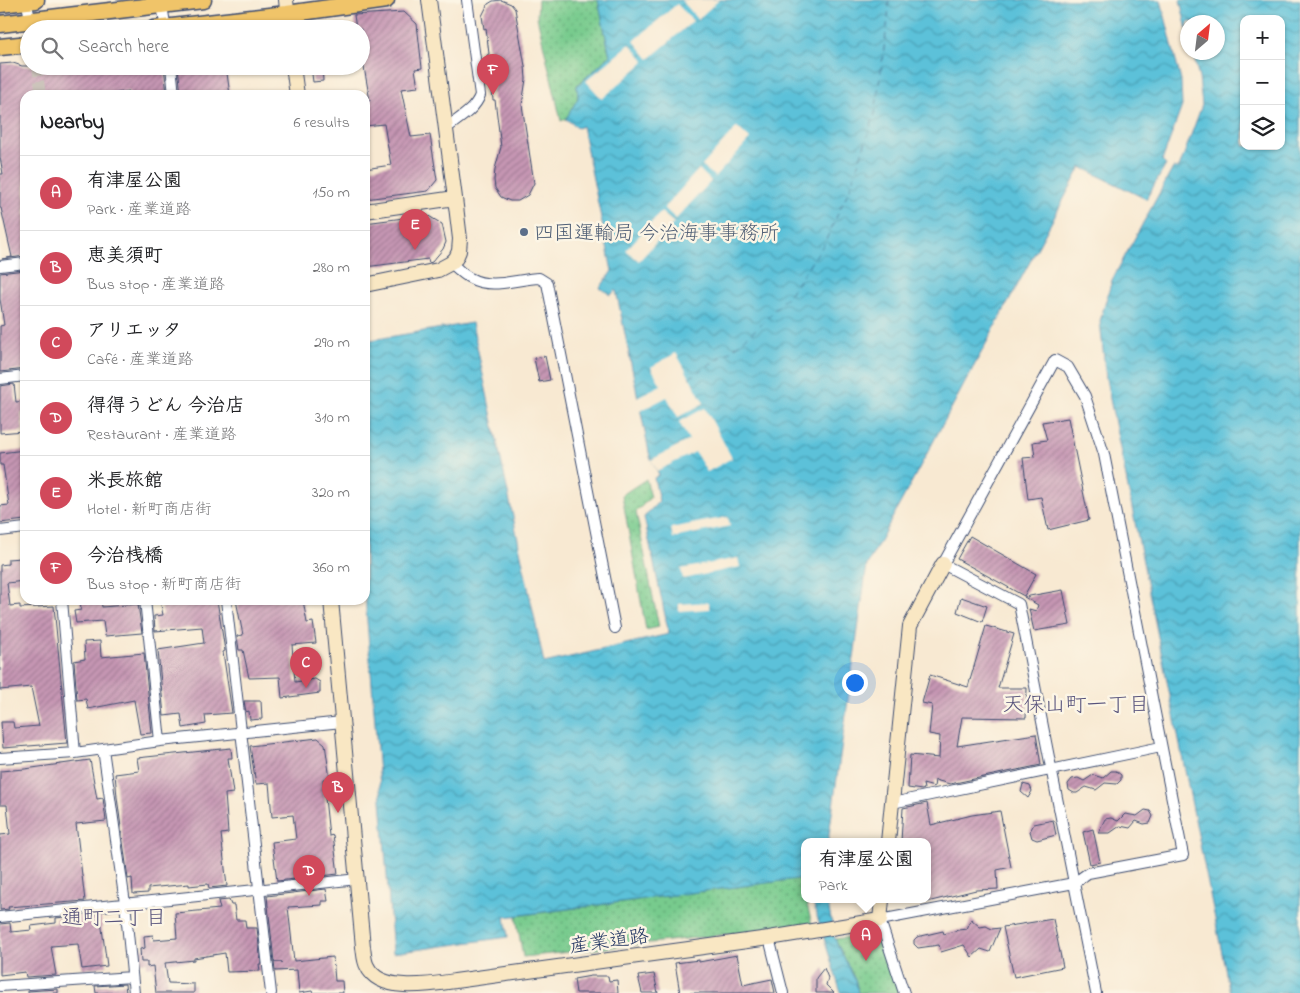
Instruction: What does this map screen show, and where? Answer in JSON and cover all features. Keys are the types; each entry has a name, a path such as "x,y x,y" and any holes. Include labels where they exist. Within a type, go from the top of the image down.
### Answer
{"main road":[{"path":"59,20 162,2 203,0"},
{"path":"233,20 386,0"},
{"path":"0,4 29,1"},
{"path":"0,24 20,25"},
{"path":"0,47 20,45"}],"street":[{"path":"370,284 438,270 456,258 459,244 455,198 429,0"},
{"path":"446,129 472,107 480,95 467,0"},
{"path":"29,1 31,20"},
{"path":"162,2 162,20"},
{"path":"172,75 173,90"},
{"path":"294,75 296,90"},
{"path":"370,210 455,198"},
{"path":"451,263 469,278 483,283 503,283 540,278 547,283 615,628"},
{"path":"0,266 20,264"},
{"path":"880,920 1074,883 1088,873 1183,855 1104,454 1085,396 1068,367 1055,360 910,626 888,838"},
{"path":"0,379 20,377"},
{"path":"0,531 20,529"},
{"path":"943,564 1019,604 1050,769 1096,993"},
{"path":"62,605 75,753"},
{"path":"146,605 160,741"},
{"path":"227,605 270,993"},
{"name":"産業道路","path":"331,605 363,947 366,966 375,979 388,986 406,988 455,987 880,920"},
{"path":"0,758 75,753 160,741 342,722"},
{"path":"892,803 1161,747"},
{"path":"103,749 125,903 134,993"},
{"path":"0,917 258,888 358,879"},
{"path":"882,903 880,920 904,993"},
{"path":"769,938 783,993"},
{"path":"0,986 132,976"}],"green space":[{"path":"538,0 598,0 610,56 577,85 578,98 566,119 561,121 537,17"},
{"path":"646,479 651,497 636,512 659,627 646,630 622,495"},
{"path":"801,878 801,903 807,903 812,925 523,957 516,916"},
{"path":"876,934 900,993 858,993 856,982 835,939"}],"water":[{"path":"598,0 1161,0 1181,81 1182,106 1162,161 1166,165 1146,199 1081,167 867,565 829,838 801,838 801,879 505,917 508,937 393,953 366,605 370,605 370,340 472,323 544,663 669,634 644,517 659,501 654,478 659,475 650,457 616,290 611,295 600,288 612,271 582,126 578,128 566,119 578,98 577,86 610,56"},
{"path":"1180,0 1300,0 1300,993 1230,993 1106,379 1100,321 1112,280 1173,168 1179,168 1202,105 1195,60 1225,60 1225,15 1184,15"},
{"path":"813,903 828,903 835,939 856,982 858,993 841,993"}],"pier":[{"path":"683,0 719,0 698,19"},
{"path":"677,4 693,21 649,59 634,41"},
{"path":"630,44 645,61 602,99 586,81"},
{"path":"737,127 750,139 715,177 702,166"},
{"path":"699,169 711,181 676,219 664,208"},
{"path":"661,212 674,223 639,261 626,250"},
{"path":"676,353 704,403 678,417 667,397 638,412 635,398 661,385 651,367"},
{"path":"705,408 732,458 707,472 695,452 657,471 651,460 689,440 679,422"},
{"path":"728,517 730,526 673,538 671,528"},
{"path":"738,558 740,567 683,579 681,569"},
{"path":"709,602 709,609 679,611 679,604"}],"building":[{"path":"501,0 511,4 515,9 525,66 526,79 522,105 534,183 528,195 518,201 510,201 501,197 495,188 494,180 501,147 495,100 493,100 492,90 494,89 491,65 488,66 487,55 489,54 486,28 484,29 482,16 488,4"},
{"path":"404,12 417,24 422,68 415,69 418,87 401,89 411,137 430,135 437,180 428,191 370,198 370,168 391,165 384,124 370,125 370,90 368,90 365,75 370,75 370,20 355,20 354,15"},
{"path":"13,63 20,65 20,75 165,75 166,90 20,90 20,257 2,259 12,257 0,208 0,174 3,174 0,157 0,64"},
{"path":"179,75 227,75 229,90 180,90"},
{"path":"312,75 323,75 323,81 313,82"},
{"path":"427,215 442,224 446,242 443,249 429,263 428,259 370,266 370,222"},
{"path":"20,271 20,370 0,372 0,326 4,325 0,299 0,273"},
{"path":"545,356 550,380 539,382 534,358"},
{"path":"14,384 16,402 20,402 20,431 0,433 0,386"},
{"path":"1068,418 1089,520 1048,530 1041,497 1028,499 1023,458 1035,457 1033,442 1047,440 1042,422"},
{"path":"20,451 20,521 0,523 0,506 9,505 3,465 0,465 0,453"},
{"path":"970,536 1036,574 1024,596 957,559"},
{"path":"20,558 20,581 7,583 10,606 20,605 20,608 54,606 67,743 3,748 1,722 13,722 14,728 39,726 31,687 0,690 0,565 8,564 8,559"},
{"path":"1063,590 1070,625 1034,631 1029,609 1036,611 1038,605 1024,597"},
{"path":"961,597 987,606 982,622 957,612"},
{"path":"80,605 102,605 102,607 138,605 142,633 105,636 103,621 76,623 74,611 81,610"},
{"path":"161,605 218,605 232,713 205,715 206,724 183,728 181,714 164,716 158,650 204,643 202,627 155,631 154,616 163,615"},
{"path":"237,605 304,605 307,623 313,622 316,643 292,645 295,682 315,679 320,682 320,693 282,698 280,677 249,678 243,650 239,650 237,636 243,635"},
{"path":"986,626 1014,634 998,688 1027,688 1026,718 962,717 957,746 1036,734 1041,765 950,784 935,780 934,787 923,784 924,789 922,790 908,788 910,755 939,758 940,736 929,734 932,705 922,703 930,675 968,687"},
{"path":"100,641 101,657 144,653 152,733 140,734 134,700 88,709 86,699 77,700 74,661 85,659 84,642"},
{"path":"244,701 261,701 262,719 250,720 249,711 246,712"},
{"path":"318,738 325,744 330,779 323,779 329,836 333,835 338,874 277,881 272,842 296,839 293,815 272,817 269,783 256,784 250,746"},
{"path":"231,748 232,758 228,758 233,793 225,794 228,833 221,834 227,886 209,888 208,884 189,886 189,884 148,888 148,893 133,894 132,878 128,879 115,774 139,771 137,758"},
{"path":"90,760 97,799 103,798 106,821 76,824 85,901 8,907 9,909 0,910 0,835 10,834 7,805 0,805 0,771"},
{"path":"1111,771 1116,771 1121,775 1121,780 1117,784 1105,783 1096,790 1086,787 1077,793 1069,790 1068,784 1072,779 1078,778 1084,781 1093,775 1103,778"},
{"path":"1023,784 1030,786 1032,791 1028,798 1021,792"},
{"path":"927,803 931,825 972,815 1000,811 1011,867 997,870 998,889 976,890 931,901 931,838 901,838 903,808"},
{"path":"1145,810 1150,811 1153,816 1150,823 1144,824 1136,821 1130,828 1120,826 1110,833 1098,833 1105,819 1111,818 1118,821 1125,814 1137,816"},
{"path":"1053,820 1056,835 1037,840 1032,838 1030,831 1034,824"},
{"path":"1093,829 1100,862 1090,864 1083,832"},
{"path":"326,889 328,901 322,901 322,905 288,907 294,961 333,957 335,981 342,981 343,993 313,993 312,991 299,993 297,970 275,971 267,896"},
{"path":"229,900 231,905 234,905 236,920 245,920 246,928 257,928 260,971 227,972 225,953 194,958 194,960 165,963 168,983 194,984 194,993 156,993 153,966 147,967 147,962 141,962 140,949 145,948 144,936 153,935 154,940 177,938 175,913 220,909 218,901"},
{"path":"100,913 107,966 82,969 78,944 51,946 56,975 26,977 25,972 0,975 0,924 10,923 11,932 32,930 31,926 56,923 56,918"},
{"path":"971,919 980,927 1000,928 990,952 981,949 972,957 964,945 941,952 939,945 918,948 914,944 914,940 917,937 943,931 944,934 967,929"},
{"path":"1053,919 1063,967 1014,977 1003,927"},
{"path":"737,955 743,985 772,979 775,993 680,993 675,963 699,960 699,962"},
{"path":"824,968 828,978 826,985 834,993 816,993 816,978"},
{"path":"654,974 658,993 642,993 638,976"},
{"path":"608,976 609,981 617,980 618,993 576,993 574,979"},
{"path":"125,984 126,993 96,993 95,986"},
{"path":"58,989 58,993 28,993 28,991"}],"ferry route":[{"path":"689,378 729,352 761,325 790,293 824,244 850,188 875,114 889,0"}],"tunnel":[{"path":"38,75 40,90"}],"place":[{"name":"今治桟橋","path":"493,95"},
{"name":"四国運輸局 今治海事事務所","path":"524,232"},
{"name":"米長旅館","path":"415,250"},
{"name":"アリエッタ","path":"306,688"},
{"name":"恵美須町","path":"338,813"},
{"name":"得得うどん 今治店","path":"309,896"},
{"name":"有津屋公園","path":"866,961"}],"district":[{"name":"天保山町一丁目","path":"1076,704"},
{"name":"通町二丁目","path":"114,917"}]}
